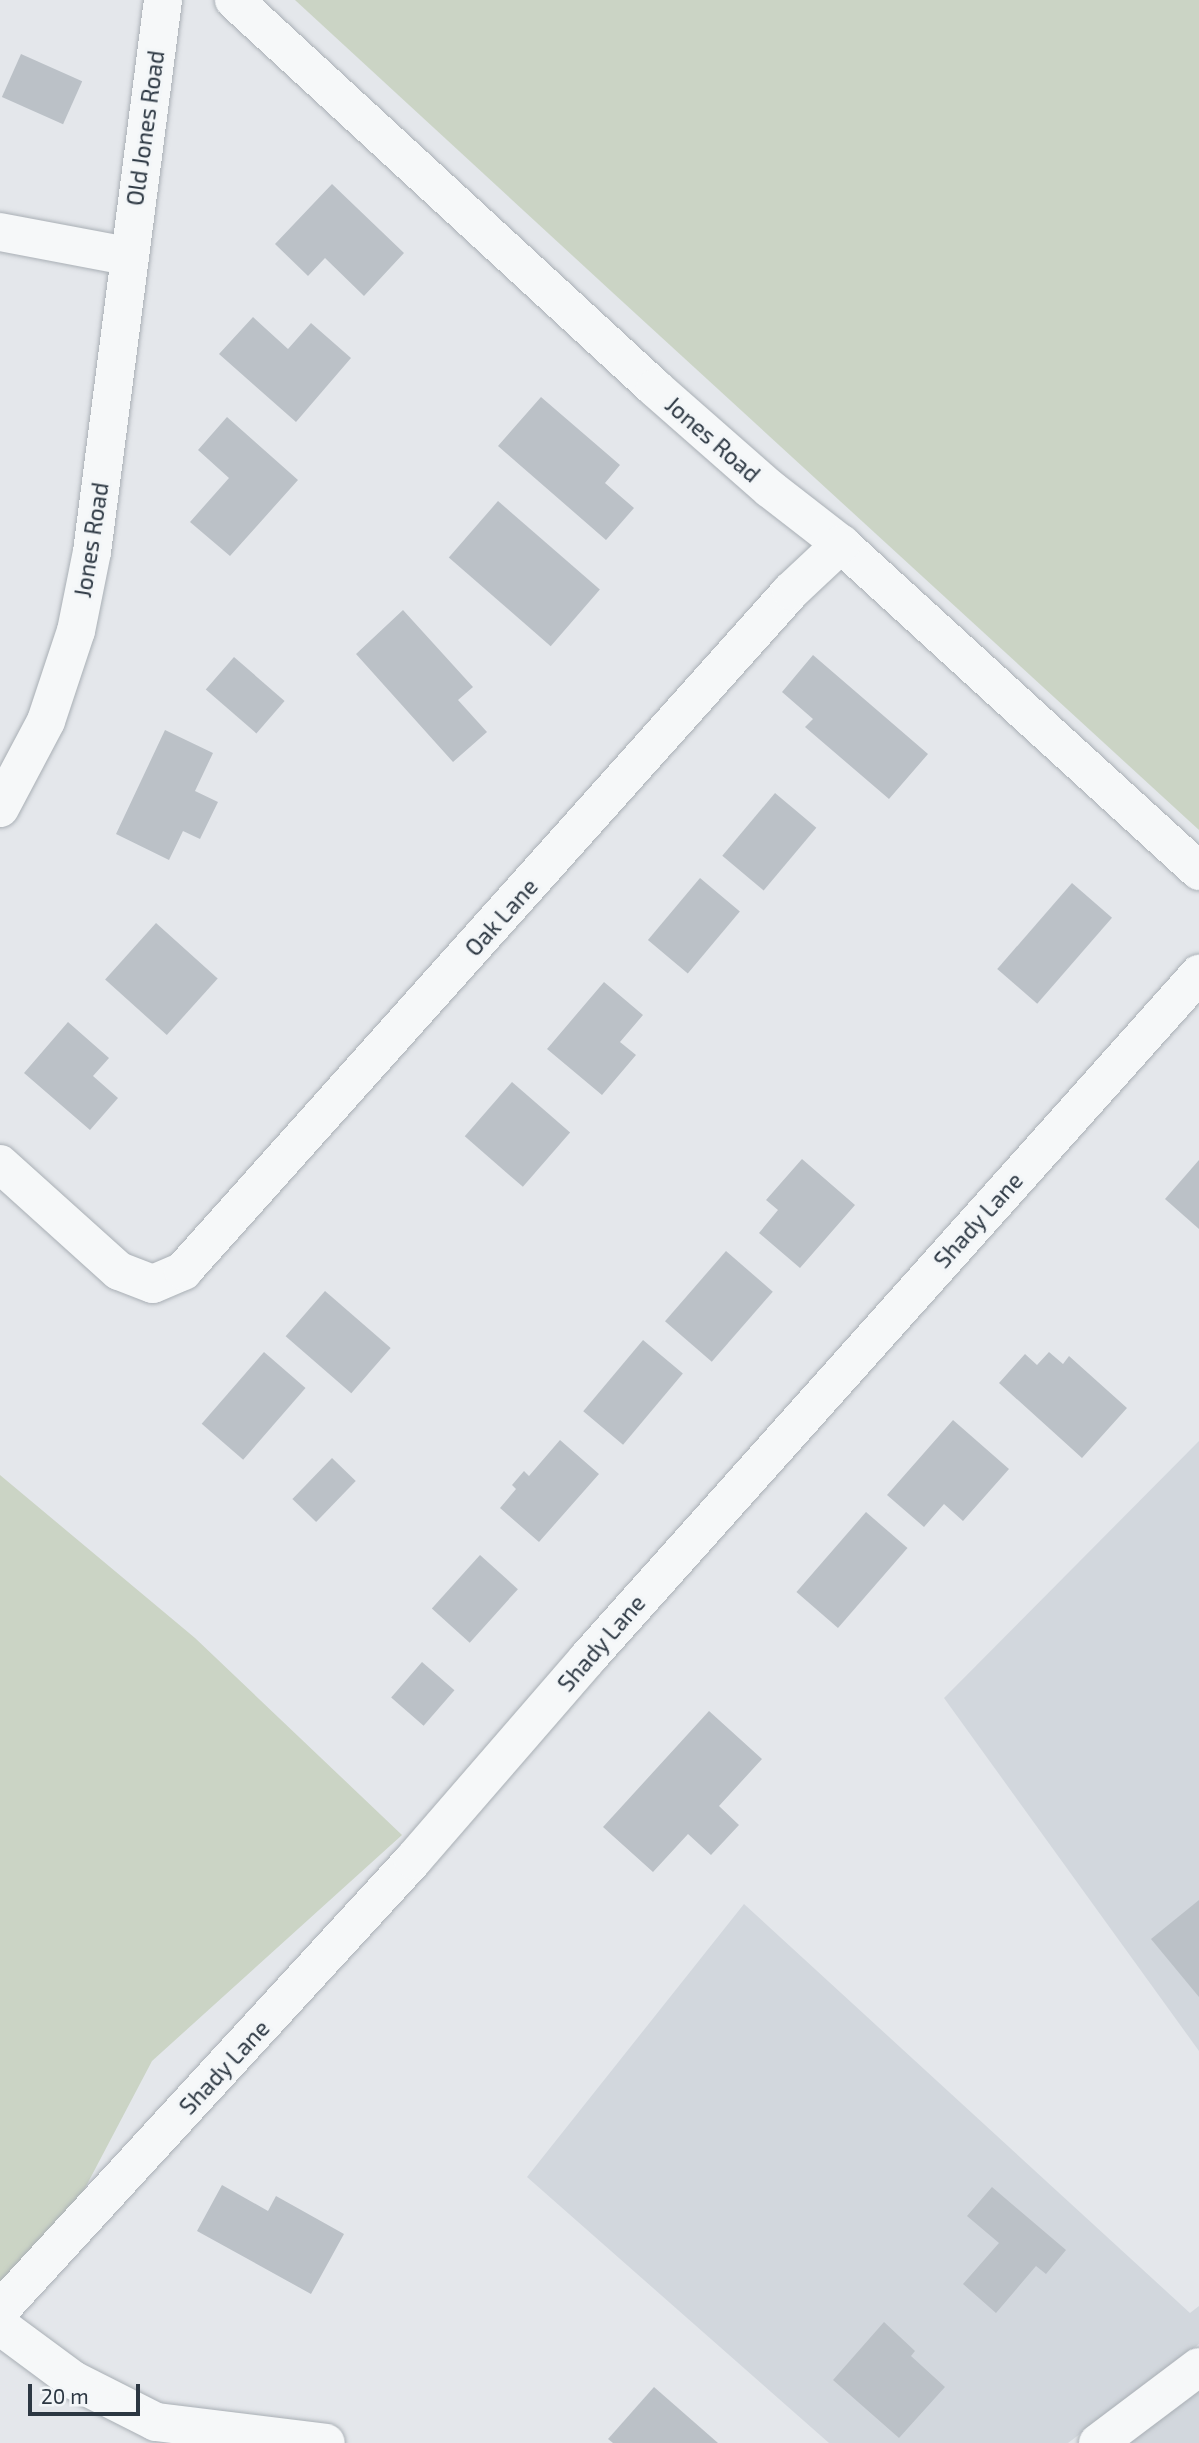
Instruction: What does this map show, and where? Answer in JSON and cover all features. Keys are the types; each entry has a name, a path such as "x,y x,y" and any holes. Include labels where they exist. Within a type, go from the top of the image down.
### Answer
{"street":[{"name":"Old Jones Road","path":"127,256 163,0"},
{"name":"Jones Road","path":"234,0 655,388 770,489 841,544 1199,871"},
{"path":"0,232 127,256"},
{"name":"Jones Road","path":"0,808 46,721 76,631 92,552 127,256"},
{"name":"Oak Lane","path":"0,1164 119,1271 156,1283 183,1271 791,591 841,544"},
{"name":"Shady Lane","path":"0,2310 413,1860 623,1618 1199,974"},
{"path":"0,2326 73,2380 156,2422 326,2443"},
{"path":"1098,2443 1199,2367"}],"shaded area":[{"path":"1199,1441 1199,2051 944,1698"},
{"path":"744,1904 1190,2313 1199,2306 1199,2344 1068,2443 829,2443 527,2177"},
{"path":"1199,2390 1199,2443 1129,2443"}],"green space":[{"path":"295,0 1199,0 1199,830 612,292"},
{"path":"0,1475 195,1638 402,1835 152,2061 83,2192 0,2282"}],"building":[{"path":"21,54 82,81 63,124 2,97"},
{"path":"332,184 404,253 364,296 325,258 308,276 275,244"},
{"path":"253,317 288,349 311,323 351,358 296,422 219,354"},
{"path":"541,397 620,465 605,483 634,508 606,540 498,446"},
{"path":"227,417 298,480 230,556 190,522 229,478 198,450"},
{"path":"498,501 600,590 551,646 449,558"},
{"path":"403,610 473,687 458,700 487,732 453,762 356,654"},
{"path":"813,655 928,754 889,799 805,727 813,719 782,692"},
{"path":"234,657 285,701 256,733 206,689"},
{"path":"165,730 213,753 195,791 218,802 200,839 183,831 169,860 116,834"},
{"path":"775,793 816,828 764,891 722,856"},
{"path":"700,878 740,911 688,973 648,940"},
{"path":"1072,883 1112,918 1037,1004 997,969"},
{"path":"156,923 218,979 167,1035 105,979"},
{"path":"604,982 643,1015 620,1042 636,1055 602,1095 547,1049"},
{"path":"68,1022 109,1058 93,1076 118,1098 90,1130 24,1073"},
{"path":"512,1082 570,1133 523,1187 465,1136"},
{"path":"802,1159 855,1205 800,1268 759,1233 778,1210 766,1200"},
{"path":"1199,1160 1199,1229 1165,1199"},
{"path":"726,1251 773,1292 712,1362 665,1321"},
{"path":"325,1291 391,1348 351,1393 286,1336"},
{"path":"643,1340 683,1373 623,1445 583,1411"},
{"path":"264,1352 306,1388 243,1460 202,1424"},
{"path":"1049,1352 1063,1364 1069,1356 1127,1408 1082,1458 999,1383 1025,1354 1037,1365"},
{"path":"953,1420 1009,1469 963,1521 944,1504 924,1527 887,1495"},
{"path":"560,1440 599,1474 539,1542 500,1508 516,1489 512,1485 524,1471 529,1476"},
{"path":"332,1458 356,1481 316,1522 292,1499"},
{"path":"866,1512 908,1548 838,1628 796,1592"},
{"path":"480,1555 518,1589 470,1643 432,1609"},
{"path":"422,1662 454,1690 424,1726 391,1697"},
{"path":"709,1711 762,1759 719,1806 739,1825 711,1855 688,1834 653,1872 603,1827"},
{"path":"1199,1900 1199,1997 1151,1939"},
{"path":"222,2185 268,2211 276,2196 344,2234 311,2294 197,2231"},
{"path":"992,2187 1066,2250 1046,2274 1036,2266 996,2313 963,2284 999,2243 967,2216"},
{"path":"884,2322 915,2351 911,2356 945,2387 899,2438 833,2380"},
{"path":"654,2387 718,2443 613,2443 608,2439"}]}
